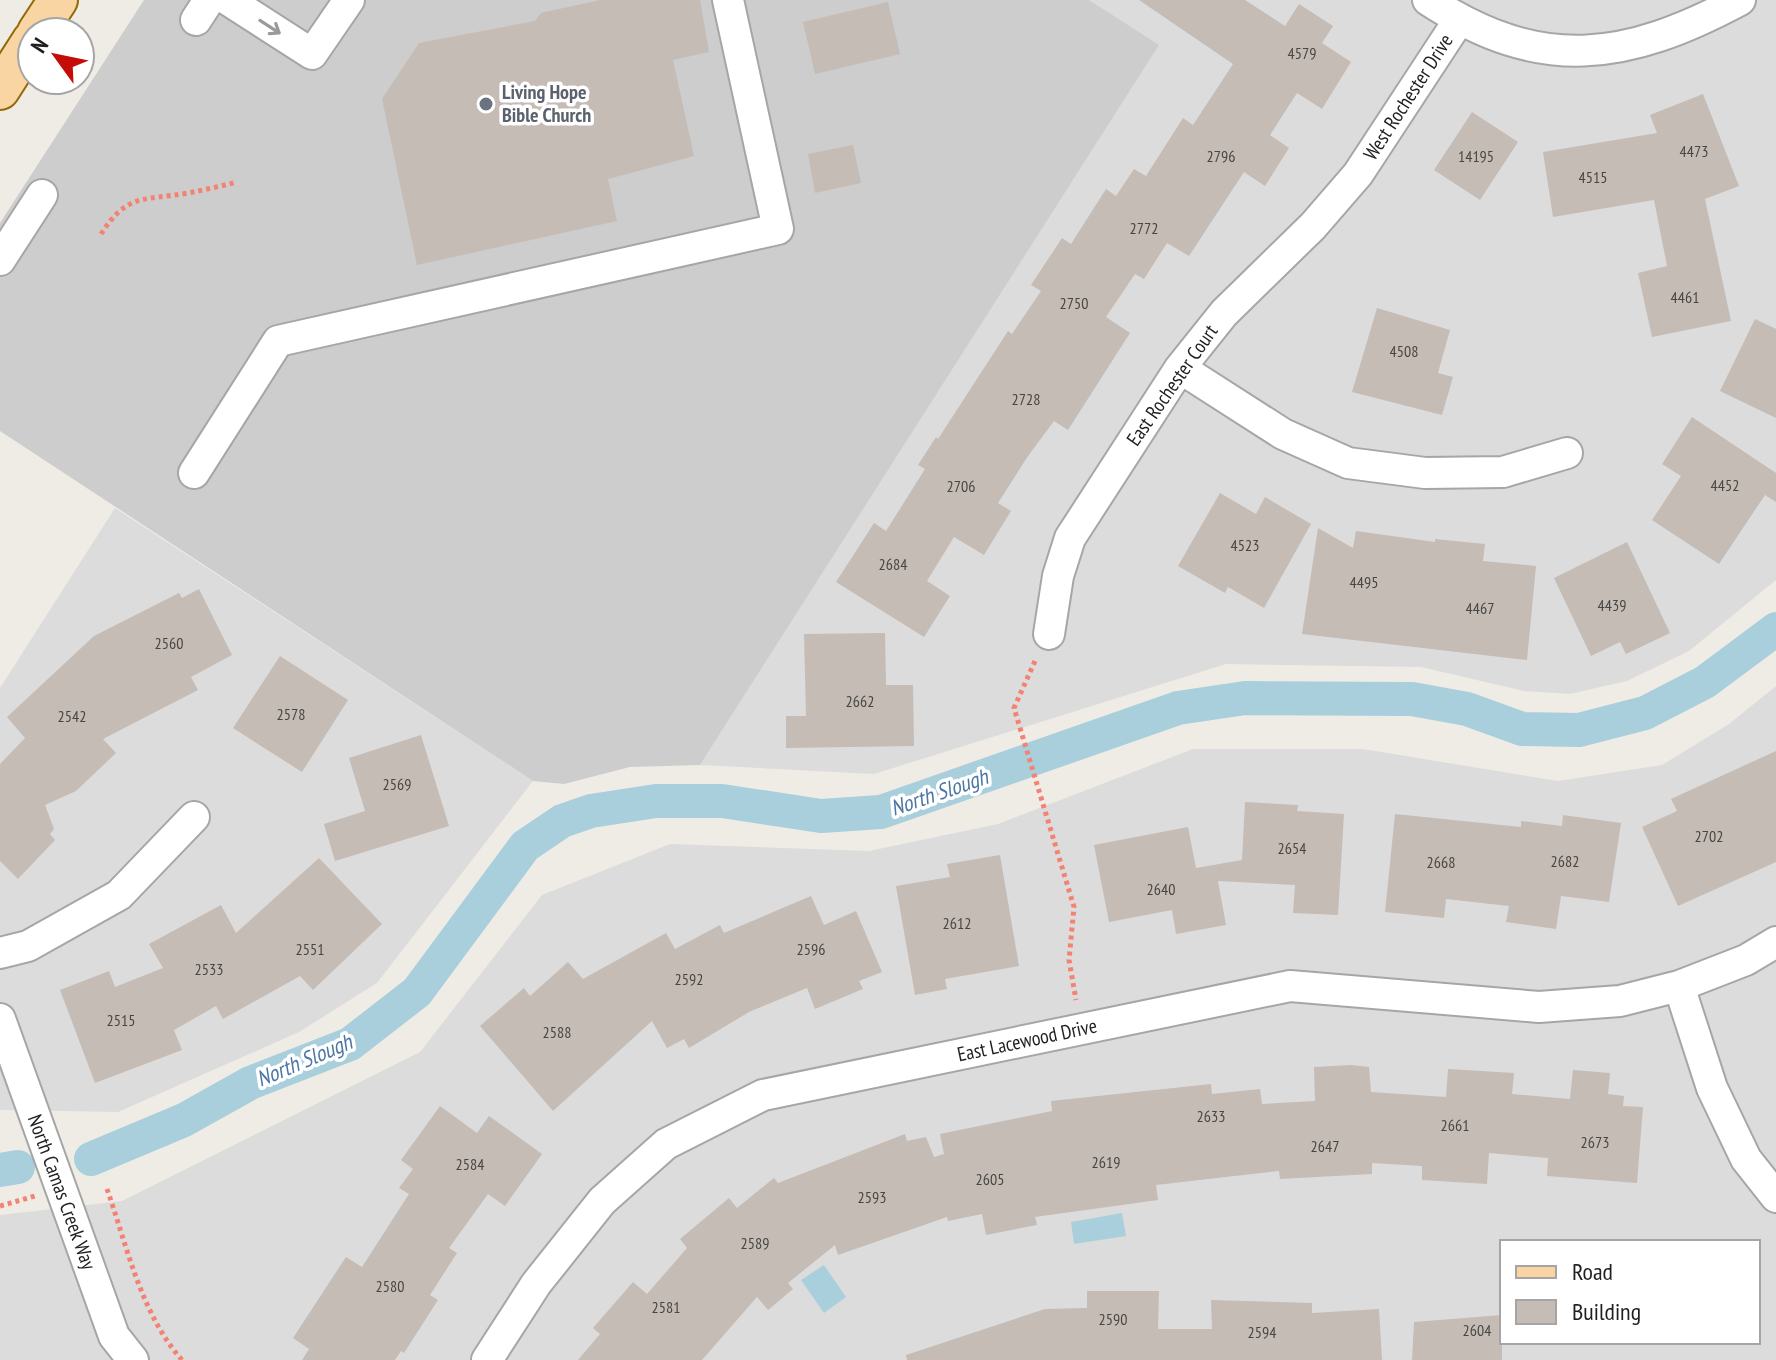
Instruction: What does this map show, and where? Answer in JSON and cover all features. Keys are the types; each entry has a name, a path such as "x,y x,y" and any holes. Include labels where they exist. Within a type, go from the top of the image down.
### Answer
{"main road":[{"path":"0,90 16,65"}],"street":[{"path":"228,0 312,54 349,0"},
{"path":"194,473 278,341 778,229 728,0"},
{"path":"1428,0 1459,20 1531,46 1576,51 1616,49 1683,30 1740,0"},
{"name":"West Rochester Drive","path":"1358,174 1459,20"},
{"name":"East Rochester Court","path":"1049,634 1058,576 1070,538 1180,368 1224,313 1313,226 1358,174"},
{"path":"0,260 42,195"},
{"path":"1180,368 1283,434 1348,463 1425,473 1503,472 1567,453"},
{"path":"0,953 28,946 119,895 194,817"},
{"name":"East Lacewood Drive","path":"487,1360 536,1284 602,1201 666,1144 763,1095 1290,986 1539,1007 1620,1001 1679,986 1746,960 1776,942"},
{"path":"1679,986 1712,1088 1746,1159 1776,1197"},
{"name":"North Camas Creek Way","path":"0,1019 114,1336 133,1360"}],"path":[{"path":"101,234 113,216 136,201 237,182"},
{"path":"1049,634 1014,702 1074,907 1069,960 1077,1005"},
{"path":"107,1189 143,1292 158,1325 182,1360"},
{"path":"0,1206 36,1196"}],"shaded area":[{"path":"144,0 1089,0 1159,45 700,765 630,767 564,784 533,781 0,431 0,223 82,96 96,96 96,74"},
{"path":"1089,0 1776,0 1776,580 1689,651 1627,681 1570,694 1524,691 1421,667 1226,664 874,774 700,765 1158,46"},
{"path":"115,508 533,781 377,983 299,1032 118,1112 0,1110 0,688"},
{"path":"1776,686 1776,1360 0,1360 0,1215 122,1201 420,1052 542,895 670,844 869,851 998,824 1193,749 1363,749 1558,781 1662,765 1729,724"}],"water":[{"path":"1122,1213 1126,1236 1074,1244 1071,1222"},
{"path":"824,1265 846,1297 824,1313 801,1280"}],"building":[{"path":"600,0 700,0 709,52 673,60 694,156 608,179 617,221 417,265 382,99 419,43 535,21 541,13"},
{"path":"1139,0 1245,0 1285,26 1299,4 1333,26 1322,43 1351,62 1322,109 1297,93 1270,135 1289,148 1265,186 1244,172 1189,256 1167,243 1144,279 1135,274 1106,317 1130,333 1068,430 1054,421 1028,456 998,503 1011,511 984,555 954,537 927,581 950,596 924,637 836,582 874,523 886,531 925,469 918,465 936,437 938,439 1008,331 1012,334 1041,291 1031,285 1062,238 1071,244 1106,189 1116,196 1134,169 1146,176 1183,118 1193,125 1233,64"},
{"path":"888,2 900,54 815,74 803,22"},
{"path":"1703,94 1739,186 1705,199 1731,321 1652,337 1638,273 1667,266 1654,200 1553,217 1543,152 1657,133 1650,115"},
{"path":"1472,112 1518,142 1480,200 1434,170"},
{"path":"853,145 861,183 815,193 808,154"},
{"path":"1377,308 1450,330 1438,373 1453,377 1442,415 1352,392"},
{"path":"1755,319 1776,329 1776,418 1720,391"},
{"path":"1692,417 1776,473 1776,502 1765,495 1719,564 1652,520 1681,476 1662,464"},
{"path":"1220,493 1256,514 1265,497 1311,524 1264,608 1228,587 1225,593 1178,566"},
{"path":"1318,528 1353,548 1356,531 1435,542 1435,539 1485,544 1483,561 1536,566 1527,660 1302,634"},
{"path":"1627,542 1670,633 1626,654 1620,642 1591,656 1554,578"},
{"path":"199,589 232,655 191,677 198,690 103,739 116,753 76,791 45,805 54,829 50,834 55,840 18,879 0,861 0,764 25,738 7,717 94,636 179,593 182,598"},
{"path":"885,633 886,685 913,685 914,746 786,748 786,716 806,716 804,634"},
{"path":"280,656 348,700 302,772 233,728"},
{"path":"421,735 449,826 335,861 324,824 365,811 349,758"},
{"path":"1776,751 1776,862 1678,906 1642,827 1677,811 1671,799"},
{"path":"1245,802 1298,805 1297,811 1344,814 1338,915 1293,913 1295,885 1218,881 1226,925 1176,934 1172,910 1109,922 1094,845 1188,827 1196,868 1242,860"},
{"path":"1395,814 1521,827 1521,821 1562,826 1563,815 1621,823 1609,902 1561,896 1556,929 1506,922 1509,906 1446,899 1444,918 1385,912"},
{"path":"1000,855 1019,966 945,979 947,989 915,995 896,886 950,877 947,864"},
{"path":"319,858 382,924 313,990 300,976 223,1019 216,1006 174,1030 182,1050 95,1083 60,990 109,971 115,987 163,968 149,944 221,905 236,933"},
{"path":"811,896 824,925 856,911 882,972 859,981 863,989 815,1009 807,988 749,1012 689,1048 684,1039 667,1048 652,1021 553,1111 480,1026 524,988 530,996 568,962 583,979 666,933 675,949 720,925 724,933"},
{"path":"1314,1067 1369,1067 1371,1092 1446,1097 1448,1069 1514,1073 1512,1094 1570,1099 1573,1070 1610,1073 1608,1094 1624,1096 1623,1106 1643,1107 1637,1183 1547,1176 1548,1158 1489,1153 1487,1184 1422,1180 1422,1166 1372,1163 1372,1174 1280,1179 1279,1171 1156,1185 1158,1200 1035,1217 1037,1225 986,1235 982,1214 948,1221 947,1217 838,1255 835,1245 788,1283 793,1289 768,1310 757,1297 702,1360 578,1360 600,1334 593,1328 633,1282 647,1294 687,1248 680,1239 729,1198 737,1208 774,1178 778,1183 905,1134 907,1141 926,1137 934,1157 944,1154 940,1134 1052,1111 1051,1101 1211,1084 1212,1094 1260,1089 1262,1104 1315,1101"},
{"path":"440,1106 477,1133 489,1116 542,1154 505,1206 488,1194 449,1248 457,1253 430,1295 438,1300 404,1353 401,1351 395,1360 302,1360 309,1349 293,1338 346,1257 362,1267 409,1194 399,1188 413,1169 401,1160"},
{"path":"1087,1291 1159,1291 1158,1329 1212,1329 1211,1300 1312,1303 1312,1313 1379,1309 1382,1360 907,1360 906,1355 1045,1309 1087,1308"},
{"path":"1500,1315 1502,1360 1412,1360 1414,1322"}],"waterway":[{"name":"North Slough","path":"91,1159 184,1120 250,1083 350,1044 417,992 525,846 562,821 591,811 656,801 722,801 821,816 881,812 1178,708 1245,698 1412,699 1467,709 1522,729 1579,730 1645,713 1705,682 1776,629"},
{"name":"North Slough","path":"0,1170 18,1167"}],"place":[{"name":"Living Hope Bible Church","path":"486,104"}]}
